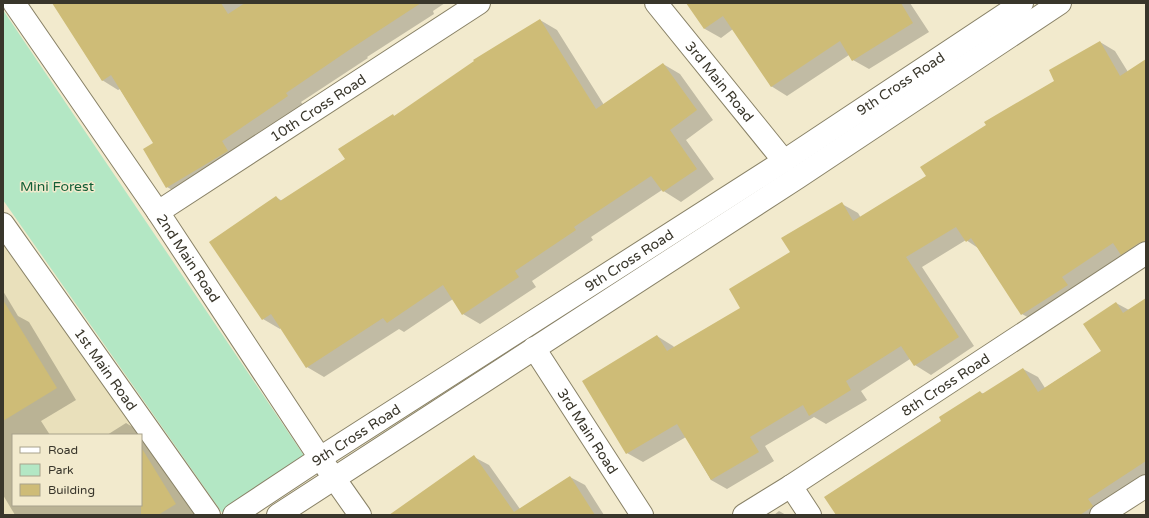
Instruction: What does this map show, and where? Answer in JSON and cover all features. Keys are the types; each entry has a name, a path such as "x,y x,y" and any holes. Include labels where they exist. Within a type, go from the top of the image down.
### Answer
{"street":[{"name":"2nd Main Road","path":"14,3 158,212 320,458 360,515"},
{"name":"10th Cross Road","path":"158,212 479,3"},
{"name":"3rd Main Road","path":"656,3 784,161"},
{"name":"9th Cross Road","path":"234,515 320,458 784,161 1022,3"},
{"name":"9th Cross Road","path":"278,515 797,178 1060,3"},
{"name":"1st Main Road","path":"3,224 209,515"},
{"name":"8th Cross Road","path":"744,515 791,486 1146,253"},
{"name":"3rd Main Road","path":"534,348 642,515"},
{"path":"791,486 810,515"},
{"path":"1101,515 1146,486"}],"shaded area":[{"path":"3,239 140,434 12,434 12,506 142,506 142,436 197,515 3,515"}],"green space":[{"name":"Mini Forest","path":"3,10 307,460 223,514 3,200"}],"building":[{"path":"52,3 221,3 228,14 245,3 421,3 286,93 288,96 222,141 228,151 166,188 143,149 153,143 111,75 102,81"},
{"path":"686,3 901,3 913,23 852,61 840,41 771,87 723,16 704,29"},
{"path":"540,19 596,109 663,63 697,110 670,130 697,169 663,192 651,176 574,227 576,230 515,271 519,277 462,315 443,285 387,323 383,318 306,368 271,314 262,320 209,242 276,196 280,201 345,159 338,149 393,114 394,116 474,61 473,60"},
{"path":"1100,41 1120,76 1146,59 1146,241 1139,243 1121,255 1113,243 1062,277 1068,285 1021,315 971,238 966,242 956,227 906,257 959,337 914,366 901,346 846,381 851,390 809,416 803,405 750,437 759,452 711,480 677,424 626,454 582,381 657,335 667,351 740,308 729,289 790,252 781,238 842,202 853,221 926,176 920,167 986,125 984,122 1054,81 1049,70"},
{"path":"1146,298 1146,461 1088,499 1093,506 1080,515 836,515 824,497 941,421 939,417 980,391 982,394 1023,368 1038,392 1101,351 1083,324 1116,302 1123,313"},
{"path":"3,300 57,388 3,421"},
{"path":"142,449 176,504 158,515 141,515"},
{"path":"474,455 514,512 570,476 595,515 389,515"}]}
